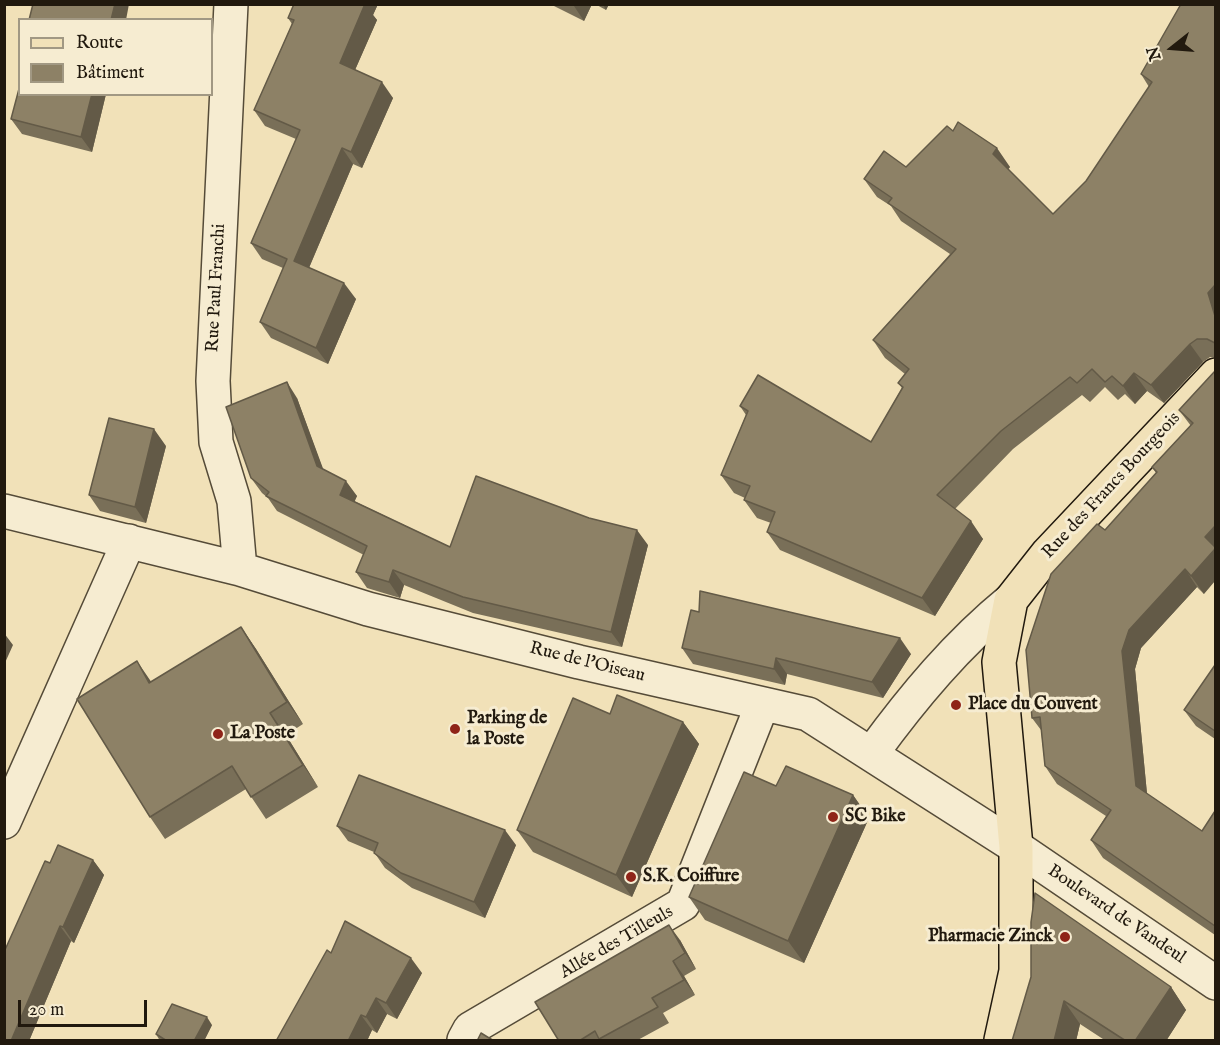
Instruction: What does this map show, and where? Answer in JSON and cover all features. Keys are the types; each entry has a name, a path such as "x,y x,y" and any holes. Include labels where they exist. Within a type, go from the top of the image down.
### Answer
{"main road":[{"name":"Rue des Francs Bourgeois","path":"1001,1041 1016,971 1016,848 999,662 1011,600 1048,553 1215,375"}],"street":[{"name":"Rue Paul Franchi","path":"231,4 213,381 216,442 234,501 240,569"},
{"name":"Rue de l'Oiseau","path":"4,511 240,569 368,609 762,705 808,714 872,753 1016,848"},
{"path":"4,822 129,541"},
{"name":"Rue des Francs Bourgeois","path":"872,753 936,672 980,626 1011,600"},
{"name":"Allée des Tilleuls","path":"464,1041 470,1029 683,904 762,705"},
{"name":"Boulevard de Vandeul","path":"1016,848 1215,983"}],"building":[{"path":"33,4 115,4 112,18 30,18"},
{"path":"294,4 365,4 340,63 382,82 351,152 342,148 294,261 344,283 316,348 260,322 287,259 251,243 300,130 254,110 294,20 288,18"},
{"path":"1181,4 1215,4 1215,285 1208,293 1215,316 1215,343 1207,339 1197,339 1151,385 1134,373 1123,386 1112,376 1105,382 1092,369 1077,383 1070,377 1001,431 937,495 971,521 922,598 767,532 775,512 744,500 750,486 721,475 748,411 740,406 758,375 871,442 903,387 898,383 909,369 873,340 956,249 888,203 892,198 864,179 884,151 906,167 947,126 953,131 958,122 997,148 993,154 1053,214 1086,181 1152,82 1141,74"},
{"path":"18,93 18,96 91,96 81,137 11,119"},
{"path":"1215,371 1215,526 1205,537 1215,549 1191,576 1185,569 1129,630 1122,651 1136,786 1202,831 1215,811 1215,926 1091,840 1111,810 1045,766 1040,717 1032,718 1026,650 1051,574 1097,524 1105,530 1157,472 1152,467 1193,423 1179,410"},
{"path":"287,382 317,466 346,481 340,495 450,547 476,476 589,518 637,530 611,632 463,597 393,570 389,582 356,572 367,546 266,496 269,492 251,478 226,407"},
{"path":"109,418 154,429 135,507 89,495"},
{"path":"700,591 900,638 872,682 776,658 774,669 682,648 691,610 699,612"},
{"path":"241,627 287,702 270,713 303,765 251,797 232,766 150,817 77,699 137,661 149,683"},
{"path":"1215,665 1215,731 1184,710"},
{"path":"617,695 683,722 616,875 517,830 573,698 610,714"},
{"path":"786,766 853,795 788,941 689,897 744,772 776,786"},
{"path":"359,775 505,830 474,902 401,873 374,853 378,843 337,826"},
{"path":"58,845 93,860 63,927 60,926 11,1041 4,1041 4,952 45,861 50,863"},
{"path":"1035,893 1171,987 1135,1041 1126,1041 1064,1001 1054,1041 1012,1041 1031,977 1031,922"},
{"path":"345,921 411,958 386,1003 376,998 366,1017 361,1015 348,1041 276,1041 327,950 331,953"},
{"path":"669,925 685,953 673,961 684,980 652,998 658,1007 599,1039 595,1031 579,1041 559,1041 535,1002"},
{"path":"172,1004 207,1017 194,1041 167,1041 156,1034"},
{"path":"481,1033 494,1041 477,1041"}],"place":[{"name":"Place du Couvent","path":"956,705"},
{"name":"Parking de la Poste","path":"455,729"},
{"name":"La Poste","path":"218,734"},
{"name":"SC Bike","path":"833,817"},
{"name":"S.K. Coiffure","path":"631,877"},
{"name":"Pharmacie Zinck","path":"1065,937"}]}
